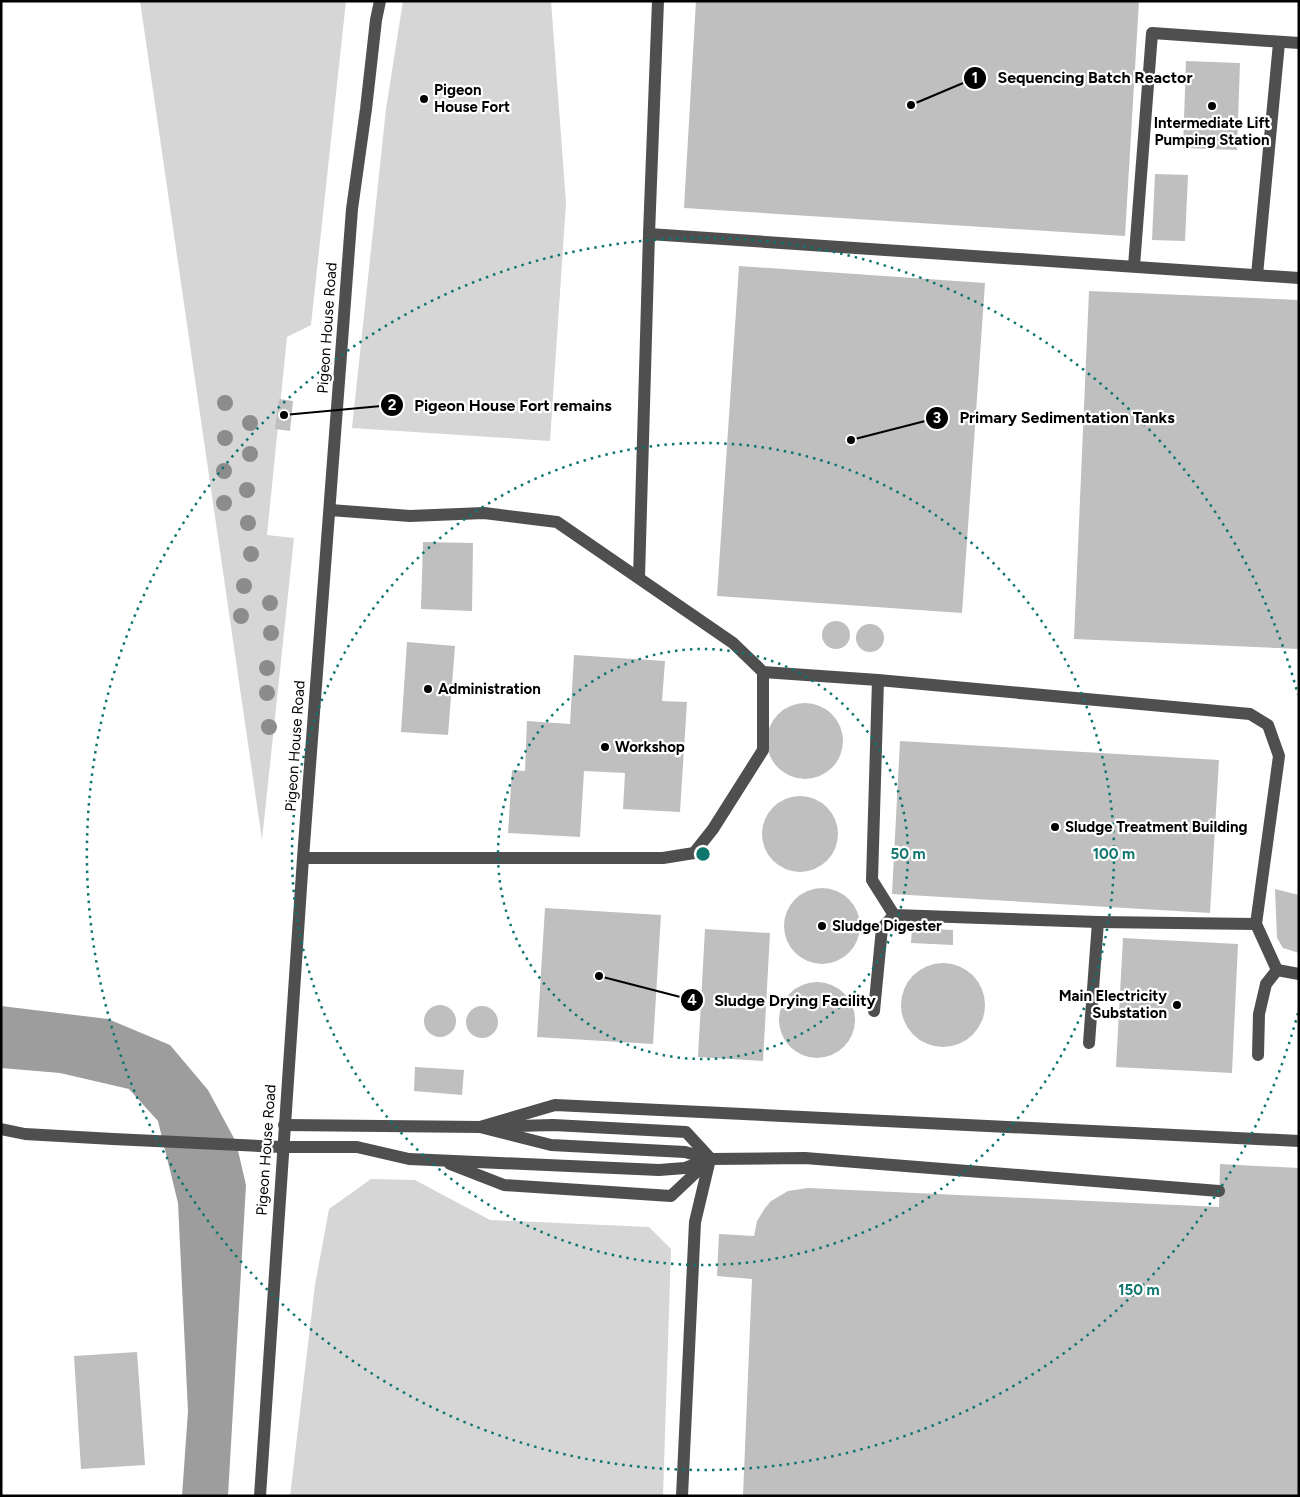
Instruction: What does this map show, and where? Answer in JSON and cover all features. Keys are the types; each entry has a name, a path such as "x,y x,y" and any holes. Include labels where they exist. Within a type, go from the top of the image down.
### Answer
{"street":[{"name":"Pigeon House Road","path":"260,1496 282,1147 352,209 380,1"},
{"path":"639,577 648,234 658,1"},
{"path":"1134,266 1152,34 1299,43"},
{"path":"1257,275 1279,42"},
{"path":"648,234 1299,278"},
{"path":"330,510 410,516 484,513 557,522 733,643 763,672 878,680 1250,714 1268,725 1279,756 1256,924 1277,970"},
{"path":"303,858 662,858 694,853 713,829 763,750 763,672"},
{"path":"878,680 872,880 894,915"},
{"path":"874,1010 882,928 894,915 1098,922 1256,924"},
{"path":"1089,1043 1098,922"},
{"path":"1277,970 1299,974"},
{"path":"1258,1055 1259,1014 1266,984 1277,970"},
{"path":"480,1127 555,1104 1299,1141"},
{"path":"284,1125 480,1127 553,1125 686,1132 710,1158"},
{"path":"480,1127 552,1145 685,1152 710,1158 805,1158 1219,1191"},
{"path":"1,1129 25,1134 244,1146 357,1147 409,1159 441,1161 659,1170 685,1168 710,1158"},
{"path":"441,1161 504,1186 672,1196 710,1158"},
{"path":"682,1496 695,1222 710,1158"}],"shaded area":[{"path":"140,1 346,1 311,325 287,337 267,535 294,538 262,840"},
{"path":"403,1 551,1 566,203 550,441 352,428 386,109"},
{"path":"1,1006 108,1019 170,1045 208,1090 236,1142 246,1185 228,1496 182,1496 188,1411 178,1203 158,1121 129,1089 60,1073 1,1068"},
{"path":"371,1179 415,1180 490,1220 649,1227 671,1249 663,1496 290,1496 315,1285 329,1209"}],"building":[{"path":"696,1 1139,1 1125,236 684,208"},
{"name":"Intermediate Lift Pumping Station","path":"1186,61 1240,63 1237,150 1183,148"},
{"path":"1155,174 1188,175 1185,241 1152,240"},
{"path":"739,266 985,283 962,613 717,596"},
{"path":"1089,291 1299,300 1299,649 1074,639"},
{"path":"279,399 293,401 290,431 275,429"},
{"path":"423,542 473,543 472,611 421,609"},
{"path":"836,621 846,625 850,635 846,645 836,649 826,645 822,635 826,625"},
{"path":"870,624 880,628 884,638 880,648 870,652 860,648 856,638 860,628"},
{"name":"Administration","path":"407,642 455,646 448,735 401,732"},
{"name":"Workshop","path":"574,655 665,661 662,701 687,702 680,812 623,809 625,773 584,771 580,837 508,833 512,770 525,771 527,721 570,724"},
{"path":"805,703 819,706 832,714 840,727 843,741 840,755 832,768 819,776 805,779 791,776 778,768 770,755 767,741 770,727 778,714 791,706"},
{"name":"Sludge Treatment Building","path":"900,741 1219,760 1210,913 892,894"},
{"path":"800,796 814,799 827,807 835,820 838,834 835,848 827,861 814,869 800,872 786,869 773,861 765,848 762,834 765,820 773,807 786,799"},
{"name":"Sludge Digester","path":"822,888 836,891 849,899 857,912 860,926 857,940 849,953 836,961 822,964 808,961 795,953 787,940 784,926 787,912 795,899 808,891"},
{"path":"1275,889 1299,895 1299,953 1283,948 1277,938"},
{"path":"545,908 661,915 653,1044 537,1037"},
{"path":"912,928 953,930 953,945 911,943"},
{"path":"705,929 770,933 763,1061 698,1057"},
{"name":"Main Electricity Substation","path":"1123,938 1238,944 1232,1073 1116,1067"},
{"path":"943,963 959,966 973,975 982,989 985,1005 982,1021 973,1035 959,1044 943,1047 927,1044 913,1035 904,1021 901,1005 904,989 913,975 927,966"},
{"path":"817,982 831,985 844,993 852,1006 855,1020 852,1034 844,1047 831,1055 817,1058 803,1055 790,1047 782,1034 779,1020 782,1006 790,993 803,985"},
{"path":"440,1005 446,1006 451,1010 455,1015 455,1027 451,1032 446,1036 440,1037 434,1036 429,1032 425,1027 424,1021 425,1015 429,1010 434,1006"},
{"path":"482,1006 488,1007 493,1011 497,1016 497,1028 493,1033 488,1037 482,1038 476,1037 471,1033 467,1028 466,1022 467,1016 471,1011 476,1007"},
{"path":"415,1067 464,1070 462,1095 414,1091"},
{"path":"1220,1164 1299,1168 1299,1496 743,1496 752,1279 717,1276 719,1234 754,1236 757,1221 771,1201 788,1191 808,1188 1219,1207"},
{"path":"137,1352 145,1465 81,1469 74,1356"}],"place":[{"name":"Pigeon House Fort","path":"424,99"},
{"name":"Sequencing Batch Reactor","path":"911,105"},
{"name":"Intermediate Lift Pumping Station","path":"1212,106"},
{"name":"Pigeon House Fort remains","path":"284,415"},
{"name":"Primary Sedimentation Tanks","path":"851,440"},
{"name":"Administration","path":"428,689"},
{"name":"Workshop","path":"605,747"},
{"name":"Sludge Treatment Building","path":"1055,827"},
{"name":"Sludge Digester","path":"822,926"},
{"name":"Sludge Drying Facility","path":"599,976"},
{"name":"Main Electricity Substation","path":"1177,1005"}]}
